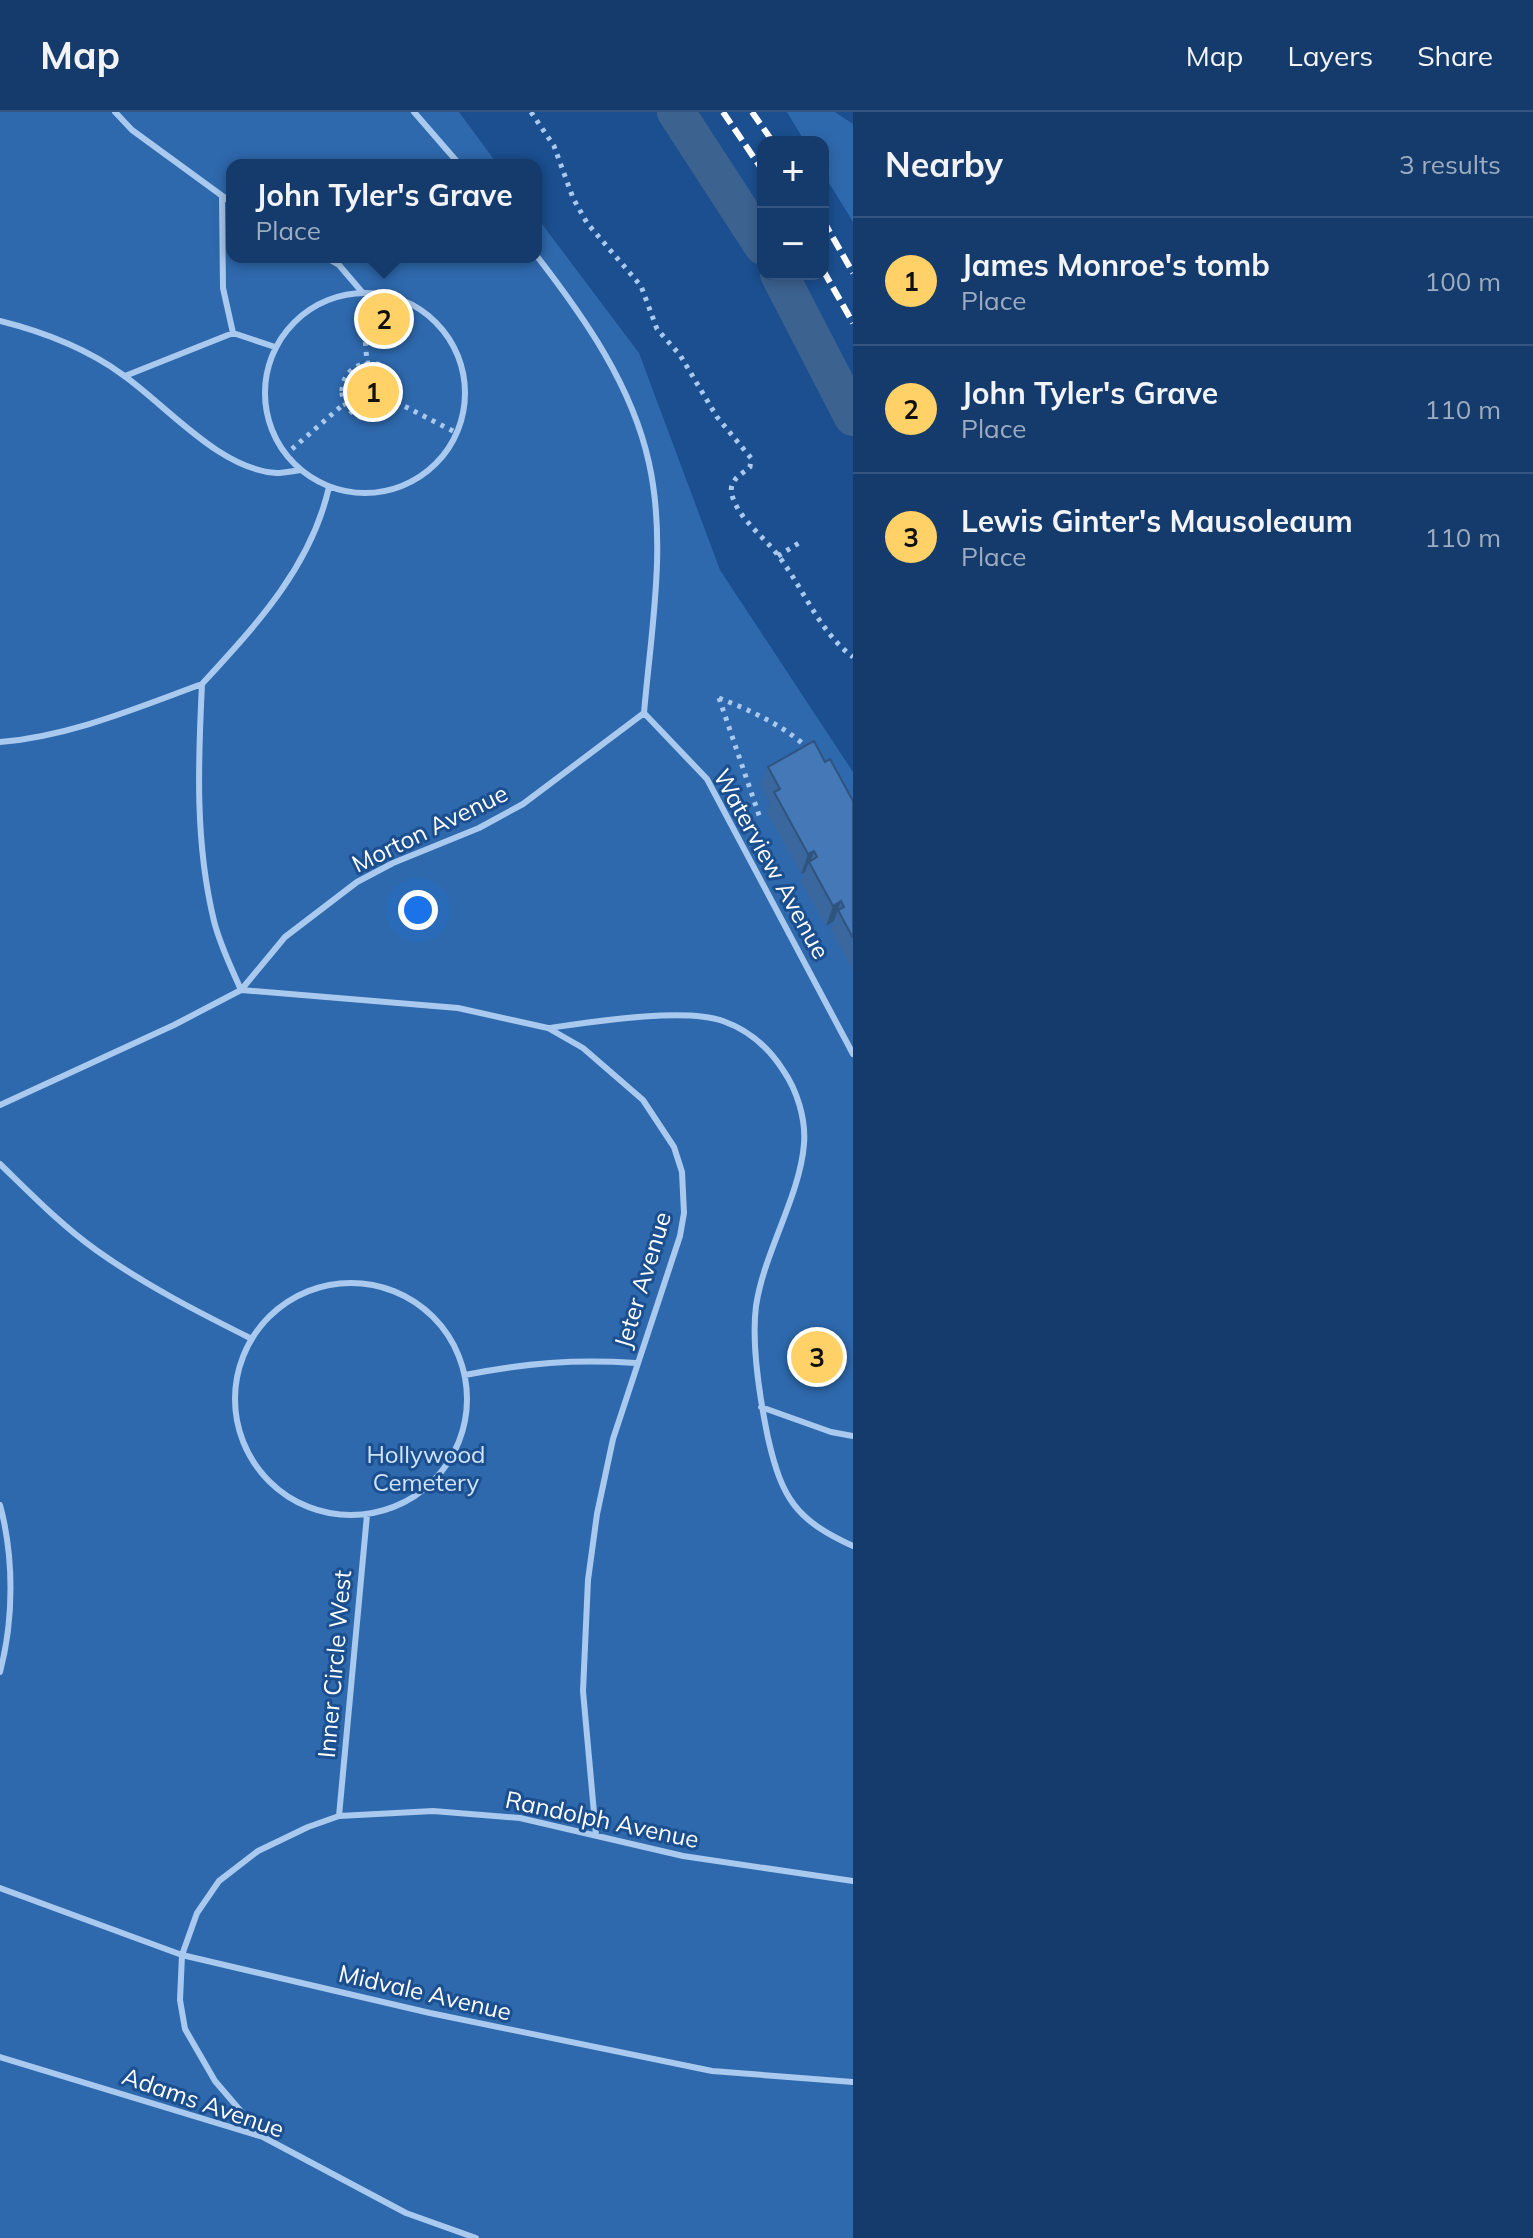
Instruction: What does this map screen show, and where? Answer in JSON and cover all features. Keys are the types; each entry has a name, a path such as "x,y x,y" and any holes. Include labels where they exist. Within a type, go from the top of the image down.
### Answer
{"lane":[{"path":"115,112 132,130 226,199"},
{"path":"414,112 455,159"},
{"path":"222,197 223,288 233,333"},
{"path":"336,263 362,292"},
{"path":"542,263 573,303 612,368 630,403 650,464 657,563 644,713"},
{"path":"362,292 384,293 406,300 426,312 455,347 464,380 463,414 457,433 443,457 424,474 403,486 378,493 353,493 329,487 301,470 286,454 269,421 265,403 268,365 275,347 290,325 311,307 335,296 362,292"},
{"path":"0,321 63,341 95,356 225,454 249,466 276,473 301,470"},
{"path":"125,376 233,333 275,347"},
{"path":"0,742 94,724 202,684 261,619 295,570 316,529 329,487"},
{"path":"0,1105 174,1025 241,990 215,922 202,855 198,793 202,684"},
{"name":"Morton Avenue","path":"241,990 285,937 357,882 393,863 479,828 523,804 644,713"},
{"name":"Waterview Avenue","path":"644,713 707,779 853,1054"},
{"name":"Jeter Avenue","path":"241,990 458,1008 548,1028 599,1060 643,1100 674,1147 682,1172 684,1213 680,1236 613,1439 597,1514 588,1580 583,1691 596,1835"},
{"path":"548,1028 637,1018 684,1016 720,1020 757,1041 790,1079 801,1111 804,1143 798,1174 778,1227 757,1299 755,1325 761,1407 771,1449 789,1499 811,1524 853,1546"},
{"path":"0,1164 48,1211 95,1249 175,1300 252,1339"},
{"path":"343,1283 376,1286 407,1297 434,1318 454,1344 465,1375 464,1427 451,1459 429,1486 415,1497 367,1515 333,1515 300,1504 273,1485 251,1458 239,1427 236,1392 243,1359 252,1339 282,1306 311,1290 343,1283"},
{"path":"465,1375 556,1361 636,1363"},
{"path":"761,1407 831,1432 853,1436"},
{"path":"0,1505 8,1545 9,1590 7,1641 0,1672"},
{"name":"Inner Circle West","path":"339,1816 367,1515"},
{"name":"Randolph Avenue","path":"263,2137 207,2070 185,2029 180,2000 182,1955 197,1913 219,1881 258,1851 339,1816 433,1811 520,1818 683,1856 853,1881"},
{"name":"Midvale Avenue","path":"0,1888 182,1955 548,2039 712,2071 853,2082"},
{"name":"Adams Avenue","path":"0,2057 263,2137 406,2213 476,2238"}],"path":[{"path":"531,112 554,146 573,198 587,223 641,286 657,329 680,355 717,417 751,458 750,467 737,476 731,488 732,495 778,556 837,646 853,657"},
{"path":"362,292 367,363"},
{"path":"367,363 383,366 398,386 396,402 384,416 357,416 345,403 343,386 346,377 352,370 367,363"},
{"path":"396,402 457,433"},
{"path":"286,454 345,403"},
{"path":"778,556 799,543"},
{"path":"761,821 719,698 766,719 798,738 816,755"}],"green space":[{"name":"Hollywood Cemetery","path":"0,112 459,112 494,159 226,159 226,263 542,263 542,224 639,353 720,570 853,772 853,2238 0,2238"},
{"path":"787,112 835,112 853,124 853,222 829,183 829,136 801,136"}],"building":[{"path":"814,741 825,762 830,759 853,801 853,938 838,910 844,907 841,901 833,906 809,862 817,857 814,851 808,854 774,792 780,789 768,767"}],"waterway":[{"path":"676,112 757,237"},
{"path":"782,280 853,417"}],"railway":[{"path":"723,112 757,162"},
{"path":"752,112 769,136"},
{"path":"829,231 853,273"},
{"path":"829,280 853,323"}],"place":[{"name":"John Tyler's Grave","path":"384,319"},
{"name":"James Monroe's tomb","path":"373,392"},
{"name":"Lewis Ginter's Mausoleaum","path":"817,1357"}]}
